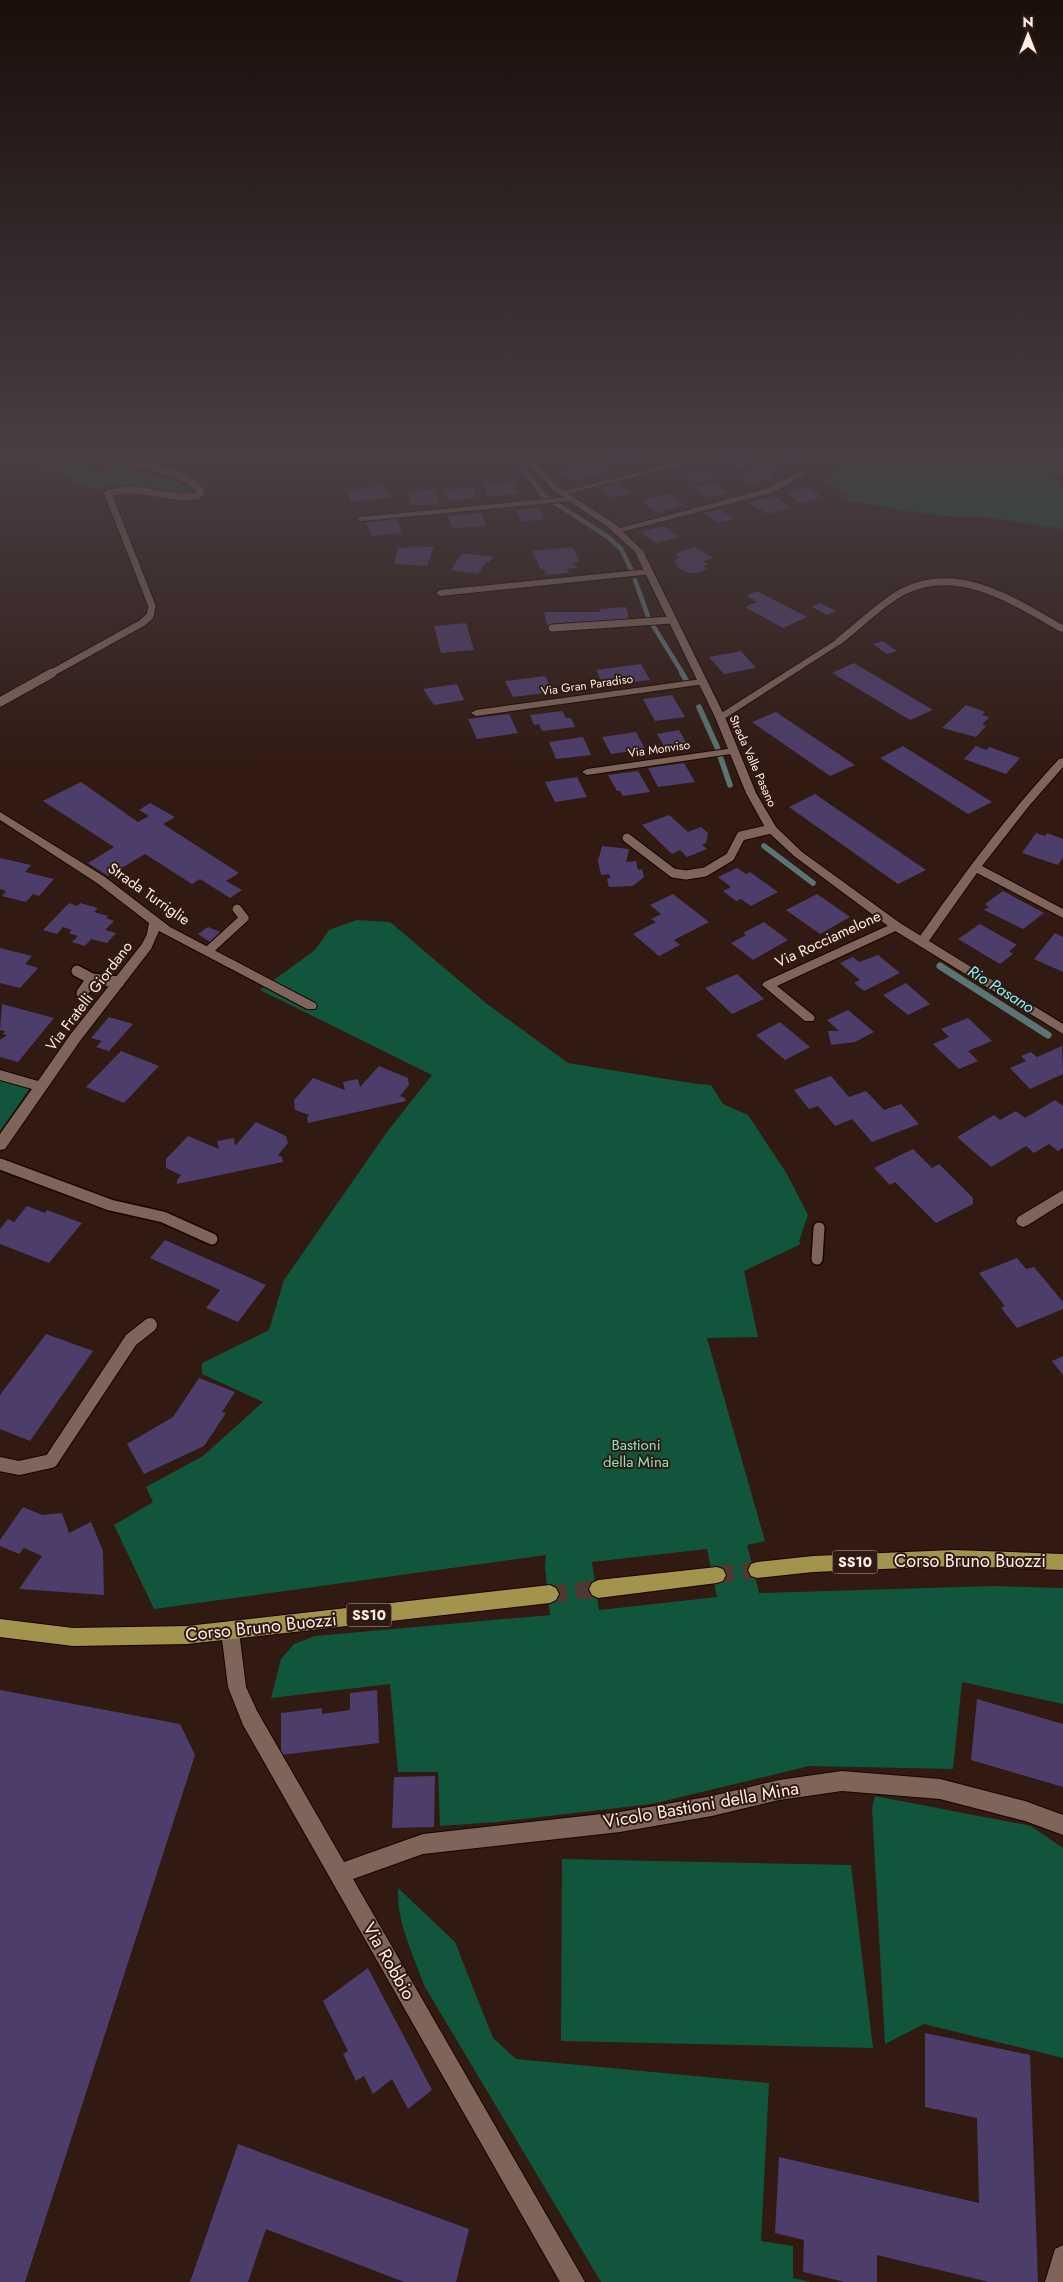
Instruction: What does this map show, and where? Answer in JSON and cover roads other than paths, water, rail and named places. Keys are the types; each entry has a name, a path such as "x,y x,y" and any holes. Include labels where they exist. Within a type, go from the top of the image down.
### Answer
{"main road":[{"name":"Corso Bruno Buozzi","path":"757,1570 813,1564 953,1558 1063,1562"},
{"path":"598,1589 717,1575"},
{"name":"Corso Bruno Buozzi","path":"0,1628 73,1637 186,1635 550,1594"}],"street":[{"name":"Strada Valle Pasano","path":"643,558 720,717 724,752 751,793 771,829 798,854 896,926 1063,1030"},
{"path":"440,593 649,572"},
{"path":"720,717 839,641"},
{"name":"Via Gran Paradiso","path":"476,713 702,682"},
{"name":"Via Monviso","path":"587,772 724,752"},
{"path":"922,942 974,868 1034,791 1063,761"},
{"name":"Strada Turriglie","path":"0,815 101,880 166,930 311,1006"},
{"path":"974,868 1063,914"},
{"name":"Via Fratelli Giordano","path":"0,1144 75,1038 147,946 153,934 155,921"},
{"name":"Via Rocciamelone","path":"809,1018 768,985 896,926"},
{"path":"0,1075 41,1087"},
{"path":"1022,1220 1063,1196"},
{"name":"Via Robbio","path":"230,1631 237,1687 250,1718 572,2282"},
{"name":"Vicolo Bastioni della Mina","path":"339,1874 423,1844 620,1822 712,1806 779,1790 842,1781 940,1789 1025,1811 1063,1825"},
{"path":"1057,2282 1063,2257"}],"lane":[{"path":"0,702 142,623 150,616 152,606 133,558"},
{"path":"839,641 902,592 918,585 939,581 966,581 1001,594 1061,628"},
{"path":"552,628 672,620"},
{"path":"627,838 673,873 686,875 705,872 730,857 741,836 771,829"},
{"path":"208,951 244,918 237,909"},
{"path":"77,972 92,979 119,982"},
{"path":"82,993 92,979"},
{"path":"0,1164 110,1205 163,1217 212,1239"},
{"path":"817,1259 820,1228"},
{"path":"0,1464 9,1468 31,1468 51,1460 131,1340 150,1325"}],"waterway":[{"name":"Rio Pasano","path":"626,558 631,569"},
{"name":"Rio Pasano","path":"635,580 649,619 683,674"},
{"name":"Rio Pasano","path":"682,673 686,680"},
{"name":"Rio Pasano","path":"699,707 717,747 730,785"},
{"name":"Rio Pasano","path":"764,846 813,883"},
{"name":"Rio Pasano","path":"940,966 1048,1035"}],"tunnel":[{"path":"717,1575 757,1570"},
{"path":"550,1594 598,1589"}],"park label":[{"name":"Bastioni della Mina","path":"636,1454"}]}
